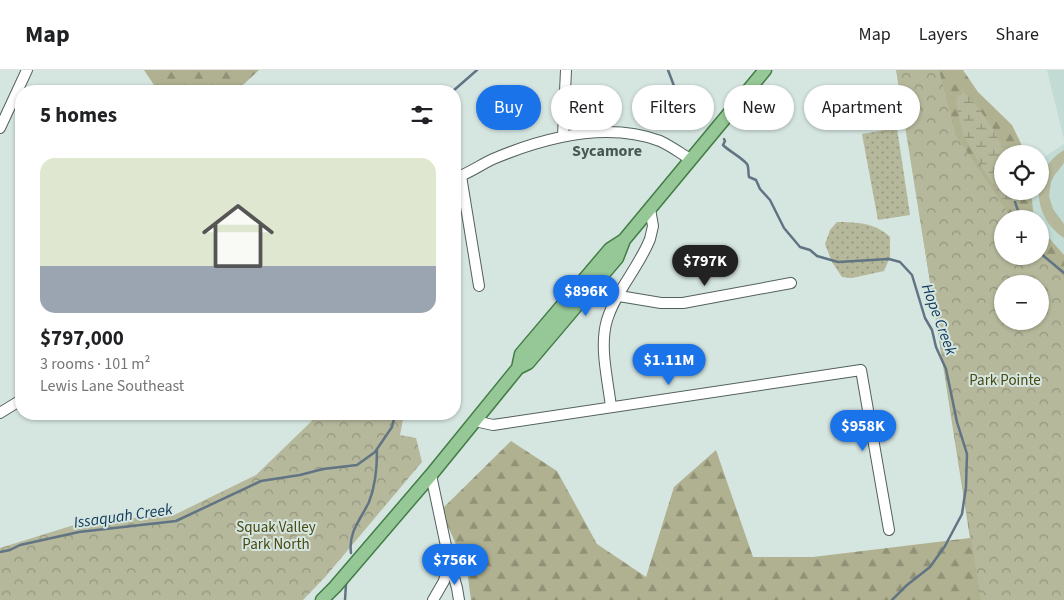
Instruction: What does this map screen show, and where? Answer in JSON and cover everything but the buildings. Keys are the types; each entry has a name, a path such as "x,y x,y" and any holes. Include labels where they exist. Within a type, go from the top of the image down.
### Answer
{"main road":[{"path":"322,600 431,475 518,368 521,354 570,305 610,249 624,240 765,70"}],"street":[{"path":"20,85 27,70"},
{"path":"563,136 566,70"},
{"path":"0,128 15,96"},
{"path":"461,176 492,160 563,136 609,132 646,137 669,145 690,159"},
{"path":"461,193 479,286"},
{"path":"610,407 605,356 605,331 611,310 650,239 653,226 650,209"},
{"path":"619,296 661,303 683,303 791,283"},
{"path":"475,421 493,425 862,370 889,530"},
{"path":"0,413 15,404"},
{"path":"431,475 459,600"},
{"path":"433,600 444,581 449,560"}],"shaded area":[{"path":"1047,70 1064,70 1064,139"},
{"path":"1064,144 1064,263 1049,240 1049,210 1030,210 1028,207 1028,200 1049,200 1049,154"}],"green space":[{"path":"144,70 259,70 242,85 154,85"},
{"name":"Park Pointe","path":"896,70 939,70 956,135 994,192 994,200 999,200 1006,210 994,210 994,265 1049,265 1049,261 1064,278 1064,600 981,600 906,130 920,130 920,85 898,85"},
{"path":"897,70 963,70 978,92 1012,125 1022,145 994,145 994,200 1032,200 1033,210 994,210 994,265 1049,265 1049,238 1064,255 1064,600 471,600 467,570 441,510 511,441 557,471 597,544 646,577 674,487 716,450 753,557 813,557 970,538 906,130 920,130 920,85 899,85"},
{"path":"962,91 987,120 1002,145 994,145 994,186 962,133 956,100"},
{"path":"897,130 910,215 878,220 862,134"},
{"path":"1064,150 1064,163 1051,182 1049,196 1049,164"},
{"path":"1049,196 1053,209 1064,224 1064,238 1049,224 1049,210 1042,210 1040,200 1049,200"},
{"path":"837,222 872,226 890,237 890,257 884,271 852,278 842,277 832,262 825,244 830,230"},
{"name":"Squak Valley Park North","path":"313,420 403,420 400,435 416,438 422,462 326,576 303,600 0,600 0,548 90,520 172,516 256,475"}],"waterway":[{"name":"Issaquah Creek","path":"460,85 477,70"},
{"name":"Hope Creek","path":"668,70 674,85"},
{"name":"Hope Creek","path":"724,139 723,145 747,164 749,177 756,180 760,189 770,200 784,228 800,247 810,250 817,256 838,262 889,259 900,262 912,275 925,318 932,330 936,347 946,369 957,422 967,454 966,487 962,514 945,546 930,567 892,600"},
{"path":"1015,202 1018,210"},
{"path":"1049,260 1064,273"},
{"name":"Issaquah Creek","path":"0,552 20,545 79,532 176,521 261,481 300,475 323,469 357,465 375,452 392,427 394,420"},
{"path":"351,553 353,532 369,502 373,490 377,451"},
{"path":"345,600 346,584"}],"district":[{"name":"Sycamore","path":"607,150"}]}
